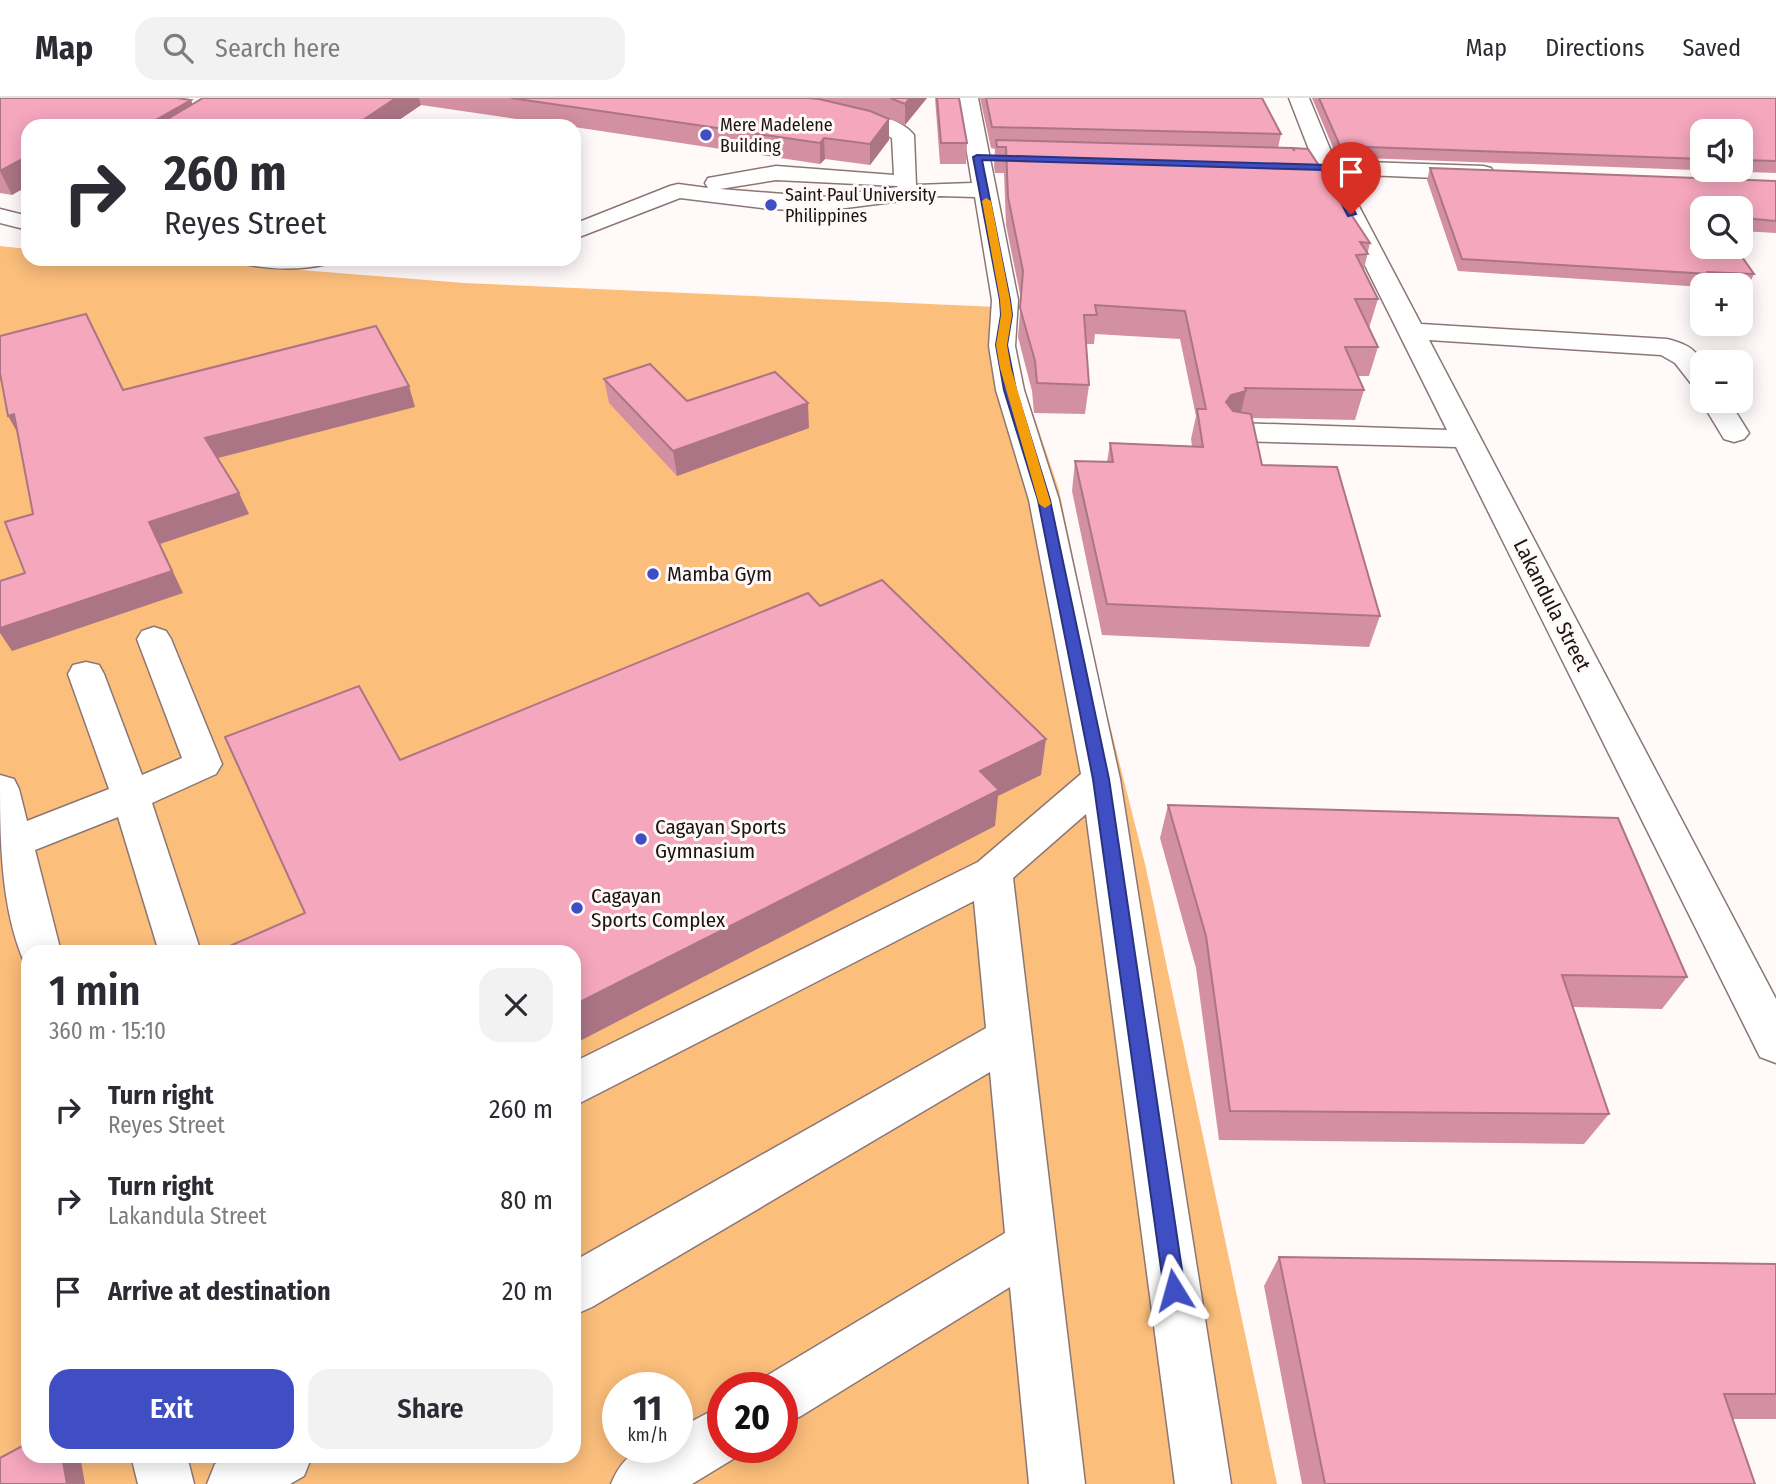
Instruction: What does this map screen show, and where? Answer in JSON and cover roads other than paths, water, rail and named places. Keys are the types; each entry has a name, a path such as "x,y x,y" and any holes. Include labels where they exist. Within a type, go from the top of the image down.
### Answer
{"street":[{"path":"968,98 991,158 984,190 1005,300 1002,345 1010,390 1044,500 1101,779 1203,1484"},
{"name":"Lakandula Street","path":"1299,98 1328,167 1776,1043"},
{"path":"821,114 880,123 903,135 906,183"},
{"path":"1287,166 1504,173"},
{"path":"581,229 678,191 776,173 906,183 940,189"},
{"path":"678,191 770,202 822,204 940,189 984,190"},
{"path":"0,216 21,221"},
{"path":"1411,331 1667,347 1685,356 1690,363"},
{"path":"1722,413 1734,433"},
{"path":"1237,432 1466,439"},
{"path":"154,639 202,764"},
{"path":"86,674 131,796 178,945"},
{"path":"15,842 131,796 237,749"},
{"path":"581,1081 992,873 1101,779"},
{"path":"0,789 38,945"},
{"path":"992,873 1057,1484"},
{"path":"581,1285 1010,1037"},
{"path":"798,1387 1030,1246"},
{"path":"639,1484 707,1443"},
{"path":"161,1463 166,1484"},
{"path":"235,1484 272,1463"}],"place":[{"name":"Mere Madelene Building","path":"706,135"},
{"name":"Saint Paul University Philippines","path":"771,205"},
{"name":"Mamba Gym","path":"653,574"},
{"name":"Cagayan Sports Gymnasium","path":"641,839"},
{"name":"Cagayan Sports Complex","path":"577,908"}]}
